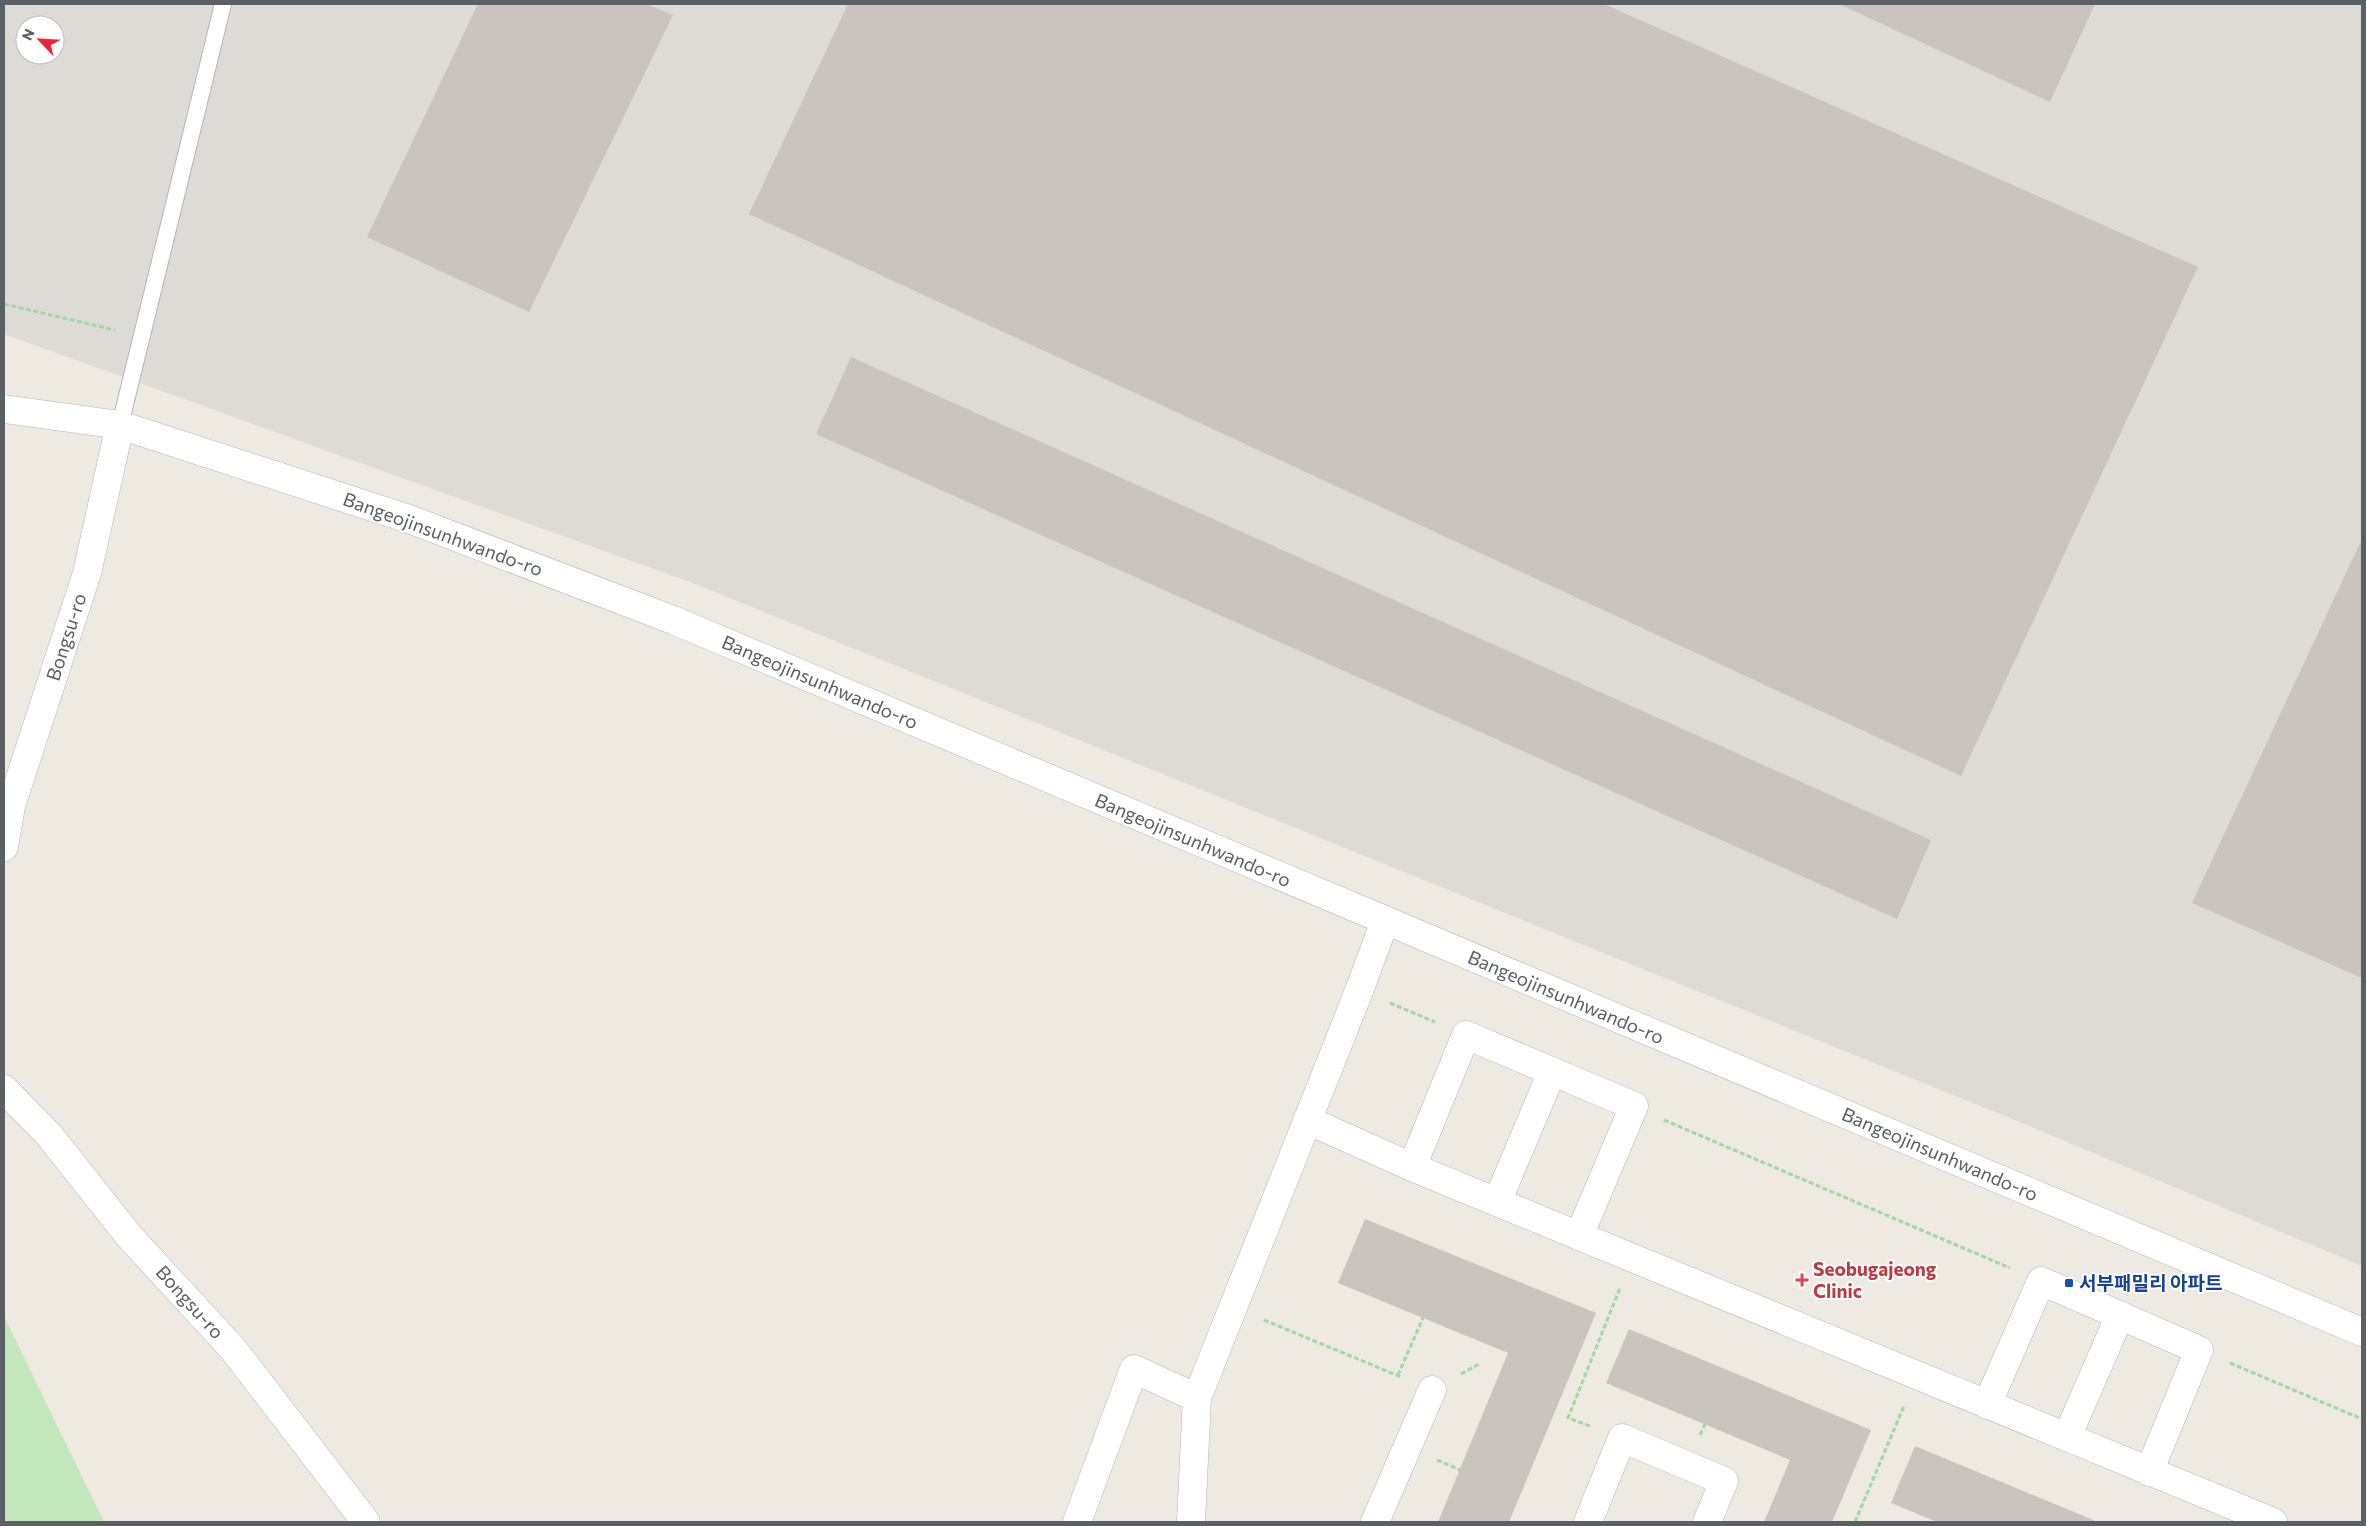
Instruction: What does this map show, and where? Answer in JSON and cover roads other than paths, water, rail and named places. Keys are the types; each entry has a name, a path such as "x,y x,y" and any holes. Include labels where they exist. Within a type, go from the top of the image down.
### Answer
{"street":[{"name":"Bangeojinsunhwando-ro","path":"4,409 120,425 409,519 673,620 2362,1332"},
{"name":"Bongsu-ro","path":"4,847 11,806 87,573 120,425"},
{"path":"1193,1521 1197,1398 1360,990 1385,921"},
{"path":"1412,1167 1466,1035 1634,1106 1579,1236"},
{"path":"1497,1202 1552,1072"},
{"name":"Bongsu-ro","path":"4,1089 49,1135 129,1236 233,1349 366,1522"},
{"path":"1307,1120 1412,1167 2273,1522"},
{"path":"1987,1405 2041,1281 2199,1350 2150,1472"},
{"path":"2067,1437 2120,1315"},
{"path":"1077,1522 1134,1369 1197,1398"},
{"path":"1375,1522 1432,1390"},
{"path":"1588,1522 1622,1438 1724,1482 1707,1522"}],"lane":[{"path":"120,425 224,4"}],"place":[{"name":"Seobugajeong Clinic","path":"1802,1280"},
{"name":"서부패밀리 아파트","path":"2069,1283"}]}
